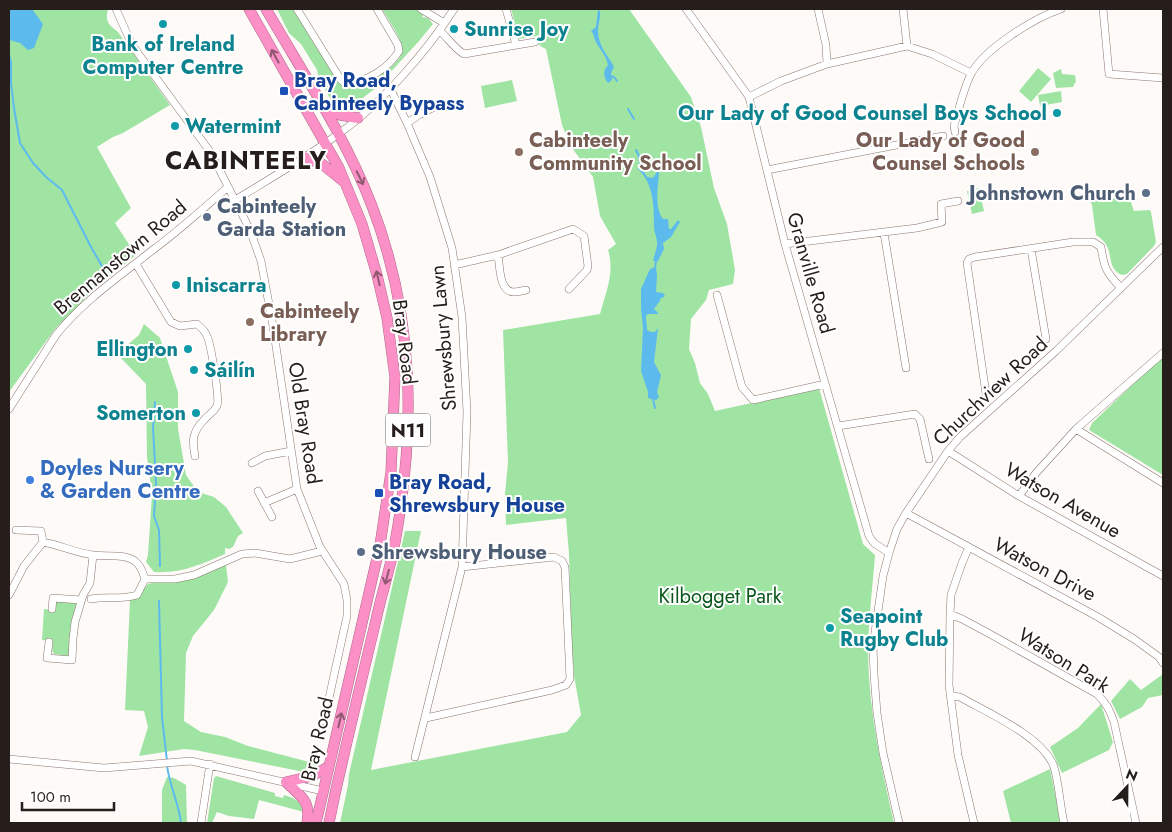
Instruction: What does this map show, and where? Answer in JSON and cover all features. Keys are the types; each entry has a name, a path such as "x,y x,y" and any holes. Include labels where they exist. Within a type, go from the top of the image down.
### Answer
{"highway":[{"name":"Bray Road","path":"249,9 339,168 362,224 385,309 395,377 391,472 380,545 316,823"},
{"name":"Bray Road","path":"266,9 338,135 374,211 396,287 406,348 409,415 404,486 393,551 334,794 329,823"},
{"path":"321,104 340,115 358,118"},
{"path":"304,157 322,164 346,184"},
{"path":"286,782 312,776 328,767"},
{"path":"286,782 307,804 307,823"},
{"path":"323,791 334,794"}],"street":[{"name":"Old Bray Road","path":"116,9 132,45 168,91 211,152 250,230 261,261 273,326 297,489 322,550 344,584 347,600 347,616 324,721"},
{"path":"297,9 327,59 341,80 346,84 353,83 384,69 399,51 398,45 377,9"},
{"path":"421,9 444,23"},
{"path":"235,200 338,135 358,118 390,88 439,30 454,9"},
{"path":"506,9 516,45"},
{"name":"Granville Road","path":"686,9 749,97 785,244 870,536 874,543 889,553"},
{"path":"818,9 826,45 827,64"},
{"path":"902,9 907,46"},
{"path":"955,132 954,126 972,73 1007,38 1033,21 1061,9"},
{"path":"1103,9 1109,74 1163,78"},
{"path":"439,30 464,54 535,42"},
{"path":"749,97 781,80 827,64 907,46 932,54 972,73"},
{"name":"Shrewsbury Lawn","path":"390,88 430,177 452,248 462,317 466,412 462,567 415,757"},
{"path":"407,123 419,114 438,105"},
{"path":"767,170 943,136"},
{"name":"Brennanstown Road","path":"9,409 65,324 92,298 228,187"},
{"path":"785,244 884,232 942,222 941,204 958,201"},
{"path":"454,265 498,255 573,230 584,236 588,266 587,270 569,289"},
{"path":"884,232 906,368"},
{"path":"986,394 967,263 969,259 1073,242 1092,242 1101,247 1103,263 1108,274 1121,288"},
{"name":"Churchview Road","path":"899,823 883,753 877,713 873,646 883,576 898,528 948,451 960,437 1056,352 1163,247"},
{"path":"1031,249 1046,339"},
{"path":"498,255 505,287 514,292 526,290"},
{"path":"136,264 171,322 180,326 198,324 208,338 218,393 218,404 212,414 203,420 192,437 194,456"},
{"path":"717,295 742,387 753,400 825,384"},
{"path":"1019,496 1076,429 1163,353"},
{"path":"838,426 915,414 920,419 928,460"},
{"path":"1076,429 1163,483"},
{"path":"252,463 265,456 291,451"},
{"name":"Watson Avenue","path":"948,451 1019,496 1163,576"},
{"path":"264,503 297,489"},
{"path":"258,491 272,517"},
{"name":"Watson Drive","path":"906,513 1098,617 1134,639 1163,662"},
{"path":"9,595 24,566 43,542 41,531 16,530"},
{"path":"43,542 93,555 128,558 137,562 145,579 137,595 127,598 102,597 91,599"},
{"path":"969,547 951,595 949,685 958,756 974,823"},
{"path":"145,579 175,579 194,575 242,554 255,553 290,560 322,550"},
{"path":"49,642 48,658 72,660 73,639 81,600 90,583 93,555"},
{"path":"426,718 558,689 566,685 570,679 565,567 562,561 554,558 462,567"},
{"path":"52,609 53,598 81,600"},
{"name":"Watson Park","path":"950,614 962,618 1097,694 1105,702 1110,710 1115,727 1136,823"},
{"path":"951,696 960,697 1030,737 1045,752 1054,766 1064,823"},
{"path":"9,759 104,768 183,761 197,762 323,791"},
{"path":"201,823 210,764"}],"green space":[{"path":"9,9 108,9 108,22 118,32 170,105 97,147 131,208 115,223 136,255 93,290 55,329 9,392"},
{"path":"277,9 295,9 311,39 338,80 351,87 374,77 390,67 401,55 402,48 399,39 382,9 416,9 424,14 422,17 428,18 433,24 377,87 351,107 345,109 333,103 319,80 317,70 301,44 289,33"},
{"name":"Kilbogget Park","path":"511,9 629,9 691,97 701,127 714,188 727,224 735,270 733,284 709,290 706,300 691,319 689,349 700,383 708,394 715,411 819,388 863,544 875,555 869,631 870,695 875,732 894,823 340,823 349,774 405,531 421,531 371,770 567,732 581,715 572,658 566,518 506,525 505,494 508,462 503,330 600,314 611,266 608,250 616,244 600,216 593,177 570,145 562,125 546,49 540,46 537,36 519,39"},
{"path":"1038,68 1051,79 1031,102 1019,91"},
{"path":"1061,69 1062,74 1075,75 1076,81 1073,87 1056,88 1053,73"},
{"path":"512,80 517,101 485,108 481,86"},
{"path":"1061,91 1062,102 1040,106 1038,95"},
{"path":"979,188 984,211 972,214 967,191"},
{"path":"1129,197 1134,211 1150,210 1156,242 1127,274 1122,275 1116,272 1107,246 1096,235 1090,201"},
{"path":"144,324 160,338 178,392 178,429 186,475 198,492 214,497 226,507 243,533 238,536 233,547 225,548 225,554 182,570 154,572 146,562 152,495 147,457 146,384 117,354 139,335"},
{"path":"1163,356 1163,475 1089,430 1092,423"},
{"path":"226,565 228,582 214,610 193,636 186,653 184,721 201,732 225,737 248,746 309,762 310,758 319,763 314,769 304,772 184,749 139,756 148,727 144,711 125,710 130,600 141,593 148,584 190,578"},
{"path":"58,601 77,604 69,654 67,656 54,654 52,650 53,641 42,640 44,609 55,610 55,605"},
{"path":"1163,674 1163,695 1148,698 1142,707 1120,719 1111,701 1130,679 1141,690"},
{"path":"1101,704 1113,742 1109,750 1062,773 1050,747 1078,728"},
{"path":"1050,769 1061,823 1011,823 1003,791"},
{"path":"216,776 275,793 275,796 283,798 284,795 291,797 297,800 304,812 259,800 254,819 229,816 217,812 212,823 207,823 214,778"},
{"path":"167,777 174,778 186,785 187,823 162,823 162,790"}],"water":[{"path":"9,9 32,9 43,24 34,48 28,50 20,43 9,40"},
{"path":"598,10 600,14 598,36 614,67 611,73 612,80 608,83 604,74 608,65 607,61 591,31 596,27"},
{"path":"640,165 647,177 653,178 658,170 658,209 663,219 668,219 669,229 678,220 680,222 671,237 663,243 664,249 658,261 653,261 657,243 654,229 652,196 647,182 638,169"},
{"path":"656,268 657,276 656,292 663,293 665,296 660,299 654,309 659,314 648,314 646,316 647,330 655,332 658,328 654,362 661,375 657,392 659,397 656,400 648,398 648,392 641,371 643,328 641,289 650,269"}],"waterway":[{"path":"9,55 14,108 20,143 33,163 62,190 106,273"},
{"path":"609,76 614,77 617,81"},
{"path":"628,109 634,119"},
{"path":"636,150 641,167"},
{"path":"655,270 656,260"},
{"path":"653,399 655,408"},
{"path":"155,402 153,428 156,483 154,516 159,530 160,566"},
{"path":"159,601 162,717 167,761"},
{"path":"167,765 181,823"}],"place":[{"name":"Bank of Ireland Computer Centre","path":"163,24"},
{"name":"Sunrise Joy","path":"454,29"},
{"name":"Bray Road, Cabinteely Bypass","path":"284,91"},
{"name":"Our Lady of Good Counsel Boys School","path":"1057,113"},
{"name":"Watermint","path":"175,126"},
{"name":"Cabinteely Community School","path":"519,152"},
{"name":"Our Lady of Good Counsel Schools","path":"1035,152"},
{"name":"Johnstown Church","path":"1146,193"},
{"name":"Cabinteely Garda Station","path":"207,217"},
{"name":"Iniscarra","path":"176,285"},
{"name":"Cabinteely Library","path":"250,322"},
{"name":"Ellington","path":"188,349"},
{"name":"Sáilín","path":"194,370"},
{"name":"Somerton","path":"196,413"},
{"name":"Doyles Nursery & Garden Centre","path":"30,480"},
{"name":"Bray Road, Shrewsbury House","path":"379,493"},
{"name":"Shrewsbury House","path":"361,552"},
{"name":"Seapoint Rugby Club","path":"830,628"}],"district":[{"name":"CABINTEELY","path":"246,160"}]}
